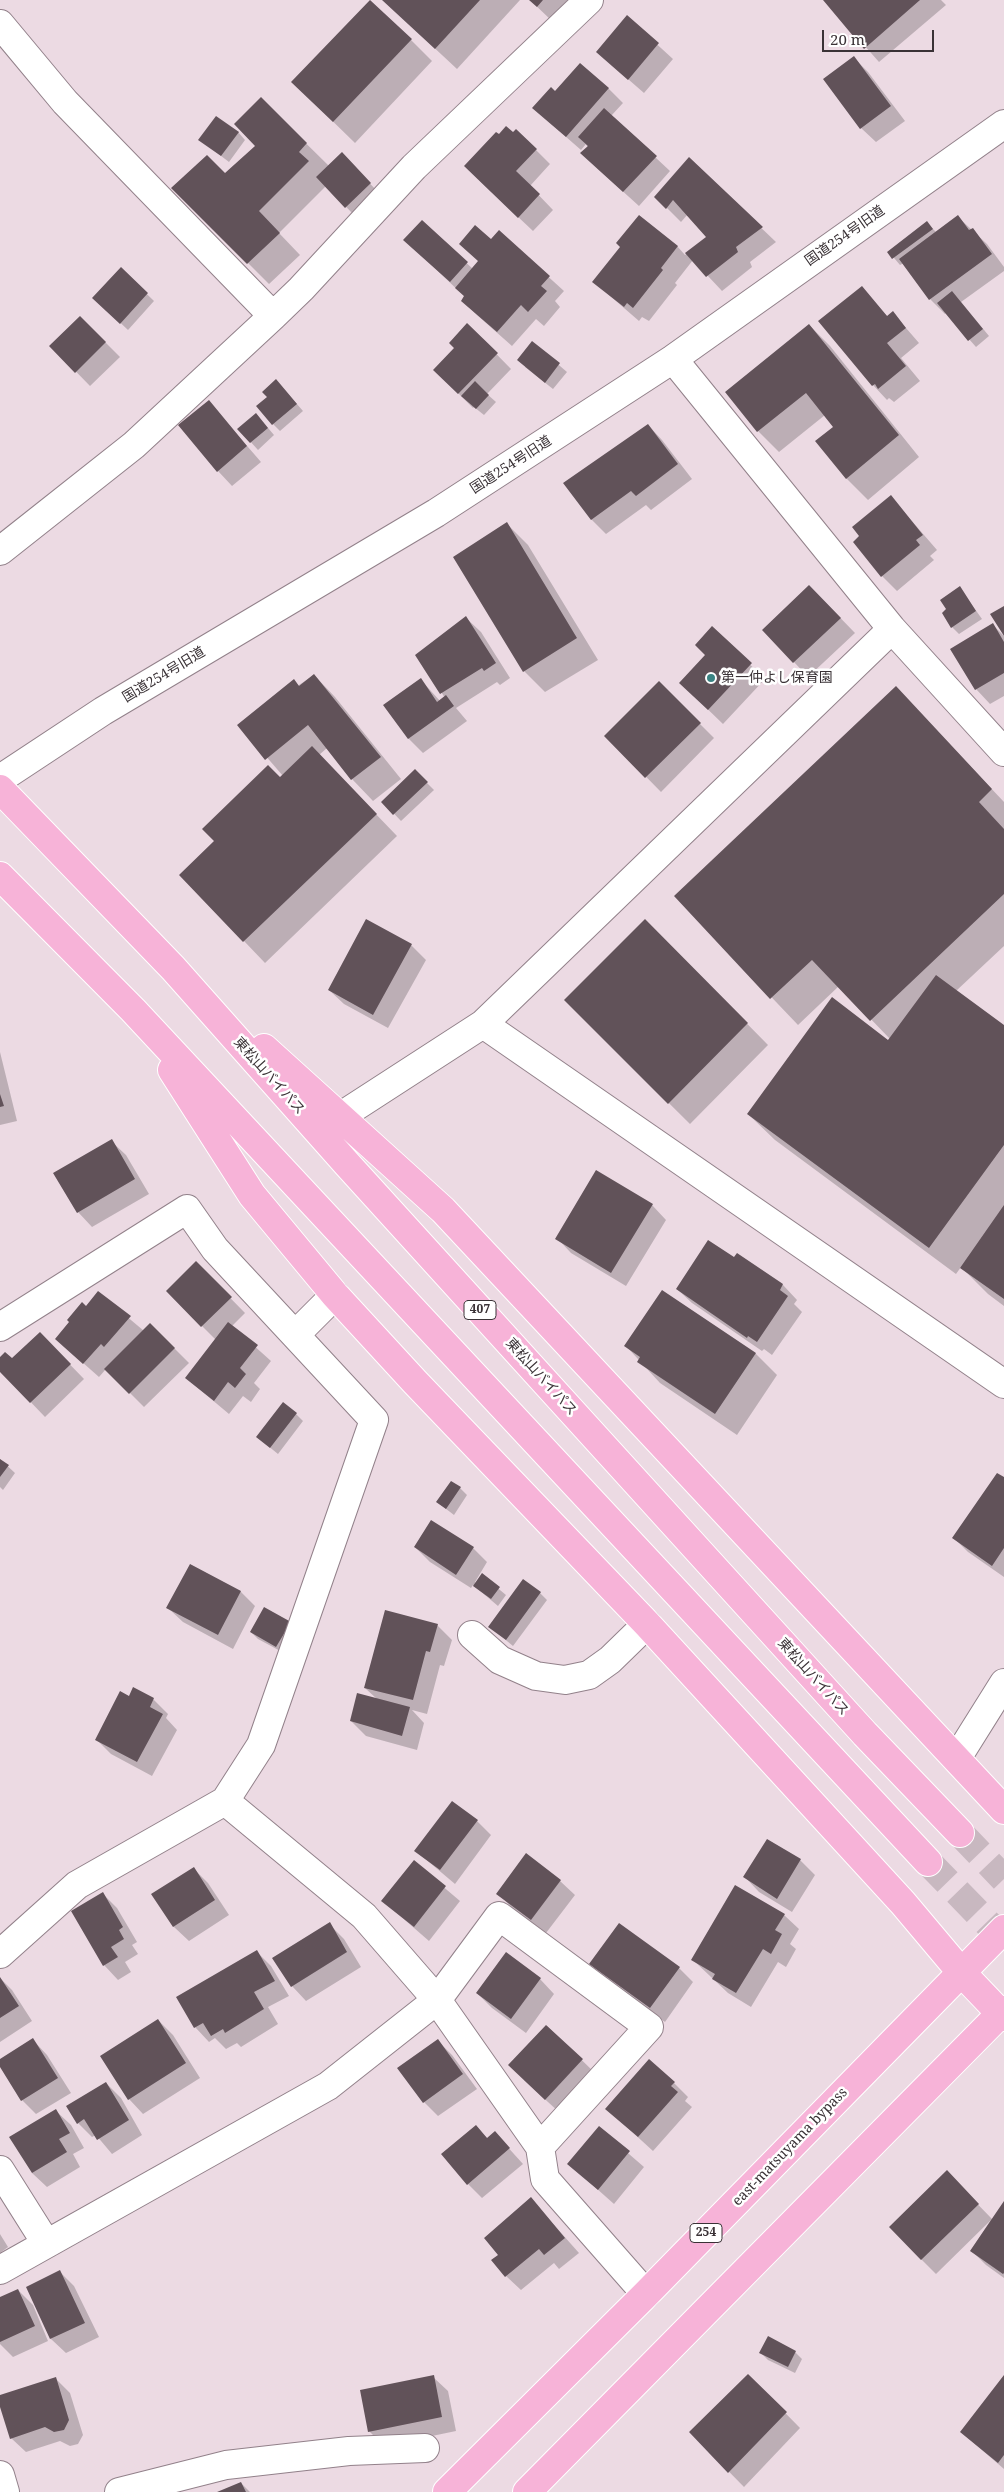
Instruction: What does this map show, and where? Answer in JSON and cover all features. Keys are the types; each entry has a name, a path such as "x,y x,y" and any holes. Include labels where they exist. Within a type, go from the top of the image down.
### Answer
{"highway":[{"name":"東松山バイパス","path":"0,789 173,968 347,1164 852,1720 960,1833"},
{"path":"0,876 133,1010 928,1862"},
{"path":"173,968 341,1116 443,1210 1004,1810"},
{"path":"133,1010 252,1195 335,1295 415,1382 647,1624 903,1903 961,1972 1003,2014 527,2492"},
{"name":"east-matsuyama bypass","path":"447,2492 646,2294 1004,1928"}],"street":[{"path":"0,551 134,445 273,316 301,289 414,167 589,0"},
{"path":"0,24 65,102 273,316"},
{"name":"国道254号旧道","path":"0,779 103,711 436,513 673,359 1004,124"},
{"path":"673,359 892,629 1004,752"},
{"path":"341,1116 483,1024 892,629"},
{"path":"483,1024 1004,1384"},
{"path":"0,1327 187,1209 215,1249 374,1420 261,1745 226,1801 77,1884 0,1954"},
{"path":"295,1335 335,1295"},
{"path":"472,1635 500,1660 536,1676 565,1680 589,1675 610,1660 647,1624"},
{"path":"957,1758 1004,1683"},
{"path":"226,1801 364,1916 437,2000 540,2147 545,2179 646,2294"},
{"path":"0,2270 46,2242 328,2086 437,2000 499,1916 649,2027 540,2147"},
{"path":"0,2170 46,2242"},
{"path":"119,2492 226,2465 348,2451 424,2448"},
{"path":"0,2475 5,2492"}],"building":[{"path":"370,0 412,39 333,122 291,82"},
{"path":"382,0 480,0 435,49"},
{"path":"529,0 543,0 537,7"},
{"path":"823,0 920,0 864,49"},
{"path":"627,15 659,43 628,80 596,52"},
{"path":"854,56 891,106 860,129 823,79"},
{"path":"580,63 609,88 566,137 532,108 551,87 555,91"},
{"path":"261,97 307,143 299,152 309,161 259,211 280,233 247,264 171,188 207,155 225,173 255,146 234,124"},
{"path":"604,108 657,156 623,192 580,153 588,146 578,137"},
{"path":"216,116 239,132 221,156 198,140"},
{"path":"506,126 513,132 516,129 537,149 516,171 540,194 518,218 464,166 496,132 499,134"},
{"path":"342,152 371,183 345,208 316,177"},
{"path":"689,157 763,227 736,247 738,252 706,277 685,253 706,237 673,200 666,209 654,197"},
{"path":"639,215 678,246 661,268 663,270 633,308 627,303 624,307 592,282 620,247 616,243"},
{"path":"958,215 969,230 973,228 992,254 929,300 899,259"},
{"path":"422,220 468,262 450,282 403,240"},
{"path":"927,221 933,229 892,259 887,252"},
{"path":"475,225 491,239 499,230 550,276 541,286 547,291 528,312 521,305 497,332 461,301 464,296 455,288 478,261 459,244"},
{"path":"121,267 148,293 120,324 92,298"},
{"path":"862,286 887,316 893,311 906,328 887,343 906,366 878,389 875,384 872,386 818,321"},
{"path":"952,291 983,329 968,341 937,303"},
{"path":"80,316 106,342 75,373 49,346"},
{"path":"467,323 498,353 458,394 433,370 454,348 449,343"},
{"path":"809,324 899,435 846,479 815,441 833,427 806,393 757,432 725,392"},
{"path":"532,341 560,363 545,383 517,360"},
{"path":"276,379 297,404 272,425 256,406 267,397 262,392"},
{"path":"475,381 489,395 476,409 461,396"},
{"path":"209,400 247,446 217,472 178,425"},
{"path":"256,413 268,428 250,443 237,429"},
{"path":"648,424 678,464 636,496 631,491 591,520 563,483"},
{"path":"891,495 923,535 916,540 920,545 881,577 853,542 859,536 852,527"},
{"path":"507,522 577,638 523,672 453,557"},
{"path":"809,585 841,618 793,663 762,630"},
{"path":"960,586 976,611 951,628 942,613 946,609 940,600"},
{"path":"1004,606 1004,636 990,614"},
{"path":"466,616 496,663 484,671 482,668 440,694 415,655"},
{"path":"993,623 1004,642 1004,673 975,690 950,649"},
{"path":"712,626 752,663 708,710 679,683 705,655 695,645"},
{"path":"314,674 381,757 351,780 308,725 265,760 237,725 294,679 299,686"},
{"path":"421,678 437,702 446,695 454,706 408,739 383,705"},
{"path":"659,681 701,723 645,778 604,736"},
{"path":"896,686 992,789 979,802 1004,829 1004,894 870,1021 812,960 770,999 674,896"},
{"path":"312,746 377,814 243,942 179,875 214,841 202,829 268,765 280,777"},
{"path":"415,769 428,782 393,815 381,802"},
{"path":"366,919 412,944 373,1015 328,990"},
{"path":"645,919 748,1023 668,1104 564,1000"},
{"path":"936,975 1004,1025 1004,1145 929,1248 747,1114 832,997 888,1040"},
{"path":"0,1094 4,1106 0,1107"},
{"path":"112,1139 135,1179 77,1213 53,1173"},
{"path":"596,1170 653,1204 611,1273 555,1239"},
{"path":"1004,1205 1004,1299 960,1268"},
{"path":"708,1240 734,1257 737,1253 783,1284 780,1290 788,1296 757,1342 748,1336 747,1338 676,1289"},
{"path":"196,1261 232,1297 201,1327 166,1291"},
{"path":"662,1290 756,1353 715,1414 637,1362 640,1357 624,1346"},
{"path":"98,1291 131,1316 104,1347 101,1344 83,1364 55,1339 69,1322 67,1320 82,1302 86,1306"},
{"path":"228,1322 258,1345 240,1368 246,1374 235,1388 228,1382 214,1401 185,1378"},
{"path":"150,1323 175,1348 129,1394 104,1369"},
{"path":"40,1332 71,1364 30,1403 0,1372 0,1357 5,1352 12,1358"},
{"path":"283,1402 297,1413 270,1448 256,1437"},
{"path":"0,1459 9,1465 0,1477"},
{"path":"997,1473 1004,1477 1004,1548 992,1566 952,1538"},
{"path":"451,1481 461,1487 446,1509 436,1502"},
{"path":"431,1520 474,1547 456,1575 414,1547"},
{"path":"190,1564 241,1591 218,1635 166,1608"},
{"path":"482,1573 500,1587 491,1599 473,1586"},
{"path":"523,1579 541,1592 506,1640 488,1627"},
{"path":"264,1607 291,1622 276,1647 250,1632"},
{"path":"385,1610 438,1624 430,1652 426,1651 413,1700 364,1688"},
{"path":"133,1687 154,1698 150,1707 163,1714 137,1762 95,1740 120,1691 129,1696"},
{"path":"357,1693 410,1707 402,1736 350,1721"},
{"path":"452,1801 478,1820 440,1870 414,1851"},
{"path":"767,1839 801,1859 777,1899 743,1877"},
{"path":"526,1853 561,1880 531,1920 496,1894"},
{"path":"414,1860 446,1886 414,1927 381,1901"},
{"path":"194,1867 215,1900 173,1927 151,1894"},
{"path":"735,1885 785,1914 775,1930 782,1934 771,1954 763,1949 736,1993 712,1979 715,1974 691,1960"},
{"path":"103,1892 123,1927 119,1930 124,1939 111,1947 118,1957 103,1966 71,1911"},
{"path":"330,1922 347,1952 291,1987 272,1958"},
{"path":"619,1923 680,1967 650,2008 589,1964"},
{"path":"257,1950 275,1981 254,1992 264,2009 225,2033 223,2029 211,2036 203,2023 194,2028 176,1997"},
{"path":"506,1952 541,1978 511,2019 476,1993"},
{"path":"0,1977 19,2006 0,2018"},
{"path":"158,2019 186,2063 128,2100 100,2056"},
{"path":"546,2025 583,2059 545,2100 508,2065"},
{"path":"33,2038 58,2078 21,2101 0,2067 0,2059"},
{"path":"438,2039 463,2074 423,2103 397,2068"},
{"path":"649,2059 675,2082 671,2086 678,2092 638,2137 605,2109"},
{"path":"106,2082 129,2120 97,2140 84,2119 77,2124 66,2106"},
{"path":"56,2109 70,2133 59,2139 67,2152 32,2173 9,2137"},
{"path":"476,2125 487,2138 495,2131 510,2148 467,2185 441,2154"},
{"path":"599,2126 630,2151 598,2190 567,2164"},
{"path":"947,2170 979,2204 921,2260 889,2227"},
{"path":"531,2197 565,2238 544,2255 539,2249 505,2277 491,2260 498,2255 484,2238"},
{"path":"1004,2201 1004,2273 1003,2274 970,2251"},
{"path":"60,2270 85,2323 50,2339 26,2287"},
{"path":"18,2289 35,2326 0,2342 0,2297"},
{"path":"768,2336 796,2351 788,2367 759,2353"},
{"path":"748,2374 787,2412 728,2473 689,2432"},
{"path":"434,2375 442,2417 368,2432 360,2390"},
{"path":"1004,2375 1004,2455 998,2463 960,2432"},
{"path":"56,2377 69,2420 64,2430 54,2432 45,2427 10,2439 0,2407 0,2395"},
{"path":"241,2482 246,2492 217,2492"}],"tunnel":[{"path":"960,1833 1004,1879"},
{"path":"928,1862 1004,1940"}],"place":[{"name":"第一仲よし保育園","path":"711,678"}]}
